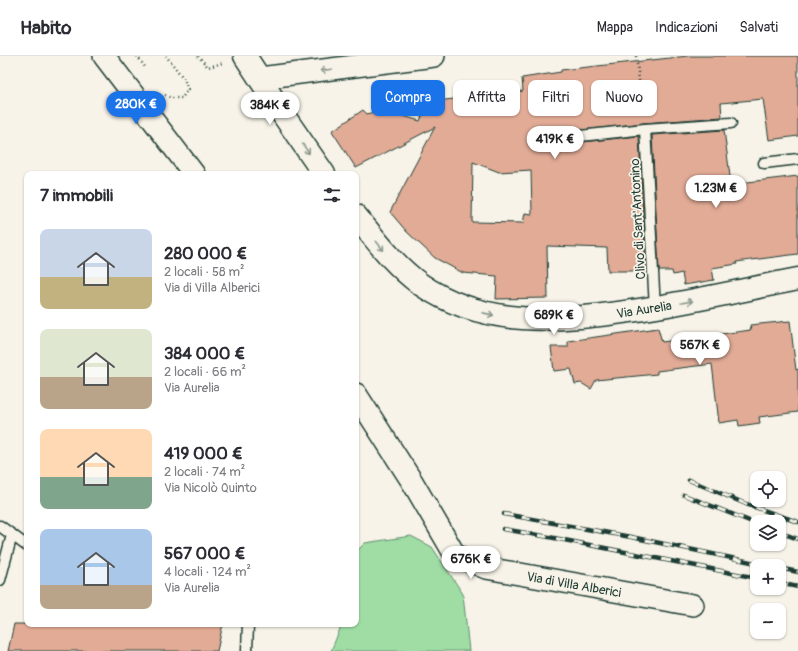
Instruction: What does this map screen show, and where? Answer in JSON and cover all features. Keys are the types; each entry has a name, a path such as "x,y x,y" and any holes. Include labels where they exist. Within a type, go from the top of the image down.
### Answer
{"street":[{"path":"104,56 192,171"},
{"path":"245,56 322,171"},
{"path":"260,78 434,56"},
{"name":"Via Aurelia","path":"359,220 388,255 408,274 431,291 478,311 505,317 561,320 590,317 655,308 798,280"},
{"name":"Via di Villa Alberici","path":"359,399 409,476 455,555 486,568 693,605"}],"lane":[{"path":"543,140 645,129 731,123"},
{"name":"Clivo di Sant'Antonino","path":"645,129 655,308"},
{"path":"764,163 798,159"},
{"path":"0,526 24,544"},
{"path":"0,580 12,535"},
{"path":"246,651 248,627"}],"path":[{"path":"137,56 146,68"},
{"path":"162,93 171,98 182,98 188,89 184,78 166,56"},
{"path":"636,56 645,129"}],"green space":[{"path":"411,536 432,547 463,594 469,651 331,651 341,627 359,627 359,549 365,543"}],"building":[{"path":"688,56 798,56 798,136 769,140 763,99 721,103 722,117 644,123 540,135 537,141 540,146 639,136 646,271 608,271 607,248 547,246 548,298 496,299 497,276 463,273 435,258 407,232 390,212 435,127 356,168 332,131 363,110 367,114 371,113 371,116 403,116 420,121 422,116 445,116 445,100 453,99 453,116 520,116 520,91 523,91 522,78 561,72 561,70","holes":["473,162 499,172 531,170 532,214 525,213 523,223 472,222"]},
{"path":"724,130 731,184 798,176 798,254 736,262 737,264 712,268 714,280 684,285 682,273 673,275 672,271 659,271 652,135"},
{"path":"790,321 796,370 798,369 798,412 759,417 760,423 739,426 738,420 719,423 712,364 657,371 657,374 596,380 591,389 581,383 575,384 571,369 554,371 551,347 568,347 568,341 658,328 662,342 751,330 750,325"},
{"path":"14,624 24,624 24,627 222,627 217,651 8,651"}],"railway":[{"path":"689,480 746,504 798,522"},
{"path":"684,495 750,521"},
{"path":"504,514 631,537 750,562"},
{"path":"503,529 750,577"},
{"path":"786,535 798,539"},
{"path":"786,569 798,572"},
{"path":"786,584 798,587"}]}
